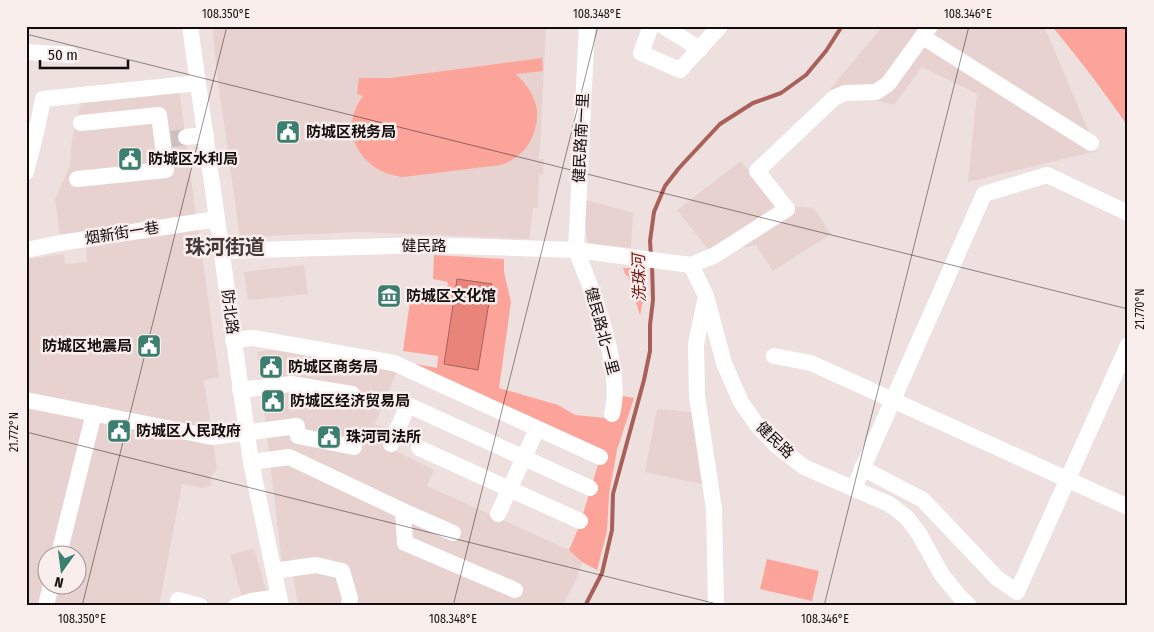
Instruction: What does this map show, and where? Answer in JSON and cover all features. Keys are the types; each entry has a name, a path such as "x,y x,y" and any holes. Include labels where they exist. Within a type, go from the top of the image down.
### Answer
{"street":[{"name":"防北路","path":"190,26 250,462 280,601"},
{"name":"健民路南一里","path":"576,250 587,26"},
{"path":"651,26 641,53 680,70 720,26"},
{"path":"663,26 700,49"},
{"path":"683,264 715,255 787,209 757,171 834,98 845,93 876,92 888,84 926,31 1091,143"},
{"path":"26,52 70,55"},
{"path":"26,172 31,132 43,99 198,83"},
{"path":"77,179 166,170 173,139 159,116 81,123"},
{"path":"173,139 206,135"},
{"path":"854,488 984,194 1047,175 1128,213"},
{"name":"烟新街一巷","path":"26,250 217,218"},
{"name":"健民路","path":"222,251 426,245 576,250 683,264 706,296 724,364 741,402 757,425 777,446 804,467 889,504 906,517 918,532 942,575 969,606"},
{"name":"健民路北一里","path":"576,250 590,283 605,330 615,380 616,400 612,414"},
{"path":"706,296 696,344 696,396 714,509 716,606"},
{"path":"233,340 253,338 394,364 600,457"},
{"path":"862,468 923,500 997,578 1017,592 1128,346"},
{"path":"774,356 811,363 1128,507"},
{"path":"240,390 291,384 352,394"},
{"path":"26,400 212,437 297,426 298,436 354,447"},
{"path":"390,444 408,405 590,488"},
{"path":"61,544 94,413"},
{"path":"498,514 537,429"},
{"path":"419,448 580,521"},
{"path":"250,462 289,457 402,511 453,532"},
{"path":"402,511 405,543 515,590"},
{"path":"274,572 316,565 342,571 350,598 349,606"},
{"path":"178,600 200,606"},
{"path":"236,606 280,601"}],"shaded area":[{"path":"212,26 546,26 540,151 538,159 544,159 543,175 539,175 538,208 533,208 529,239 361,232 240,237"},
{"path":"883,26 1044,26 1097,151 968,182 977,94 922,67 894,105 830,89"},
{"path":"1052,26 1128,26 1128,126 1091,75"},
{"path":"542,58 543,71 516,74 526,85 536,103 537,117 535,131 526,148 506,163 496,166 403,177 388,174 376,168 365,159 358,148 353,136 352,123 355,109 363,96 357,94 359,78 390,78"},
{"name":"防城区水利局","path":"179,88 196,217 60,237 55,199 70,166 72,139 82,99"},
{"path":"741,161 775,205 814,208 831,234 773,271 756,245 711,253 677,210"},
{"path":"587,200 633,213 631,248 588,243 583,214"},
{"name":"防城区人民政府","path":"198,227 219,377 204,380 217,469 211,477 212,485 204,488 182,484 159,606 26,606 26,259 64,254 65,264 87,262 86,243"},
{"path":"434,255 504,259 504,272 511,302 499,388 558,405 575,415 615,419 623,396 634,398 617,450 609,495 607,531 597,570 582,562 569,550 579,527 601,455 447,381 464,383 432,378 415,364 437,368 438,356 403,351 411,294 446,298 448,282 433,279"},
{"path":"304,265 308,294 248,300 244,272"},
{"path":"623,268 645,268 646,286 640,315 628,275 626,276"},
{"path":"457,279 492,284 478,370 444,364"},
{"path":"276,349 397,372 375,424 393,431 386,446 434,470 427,486 569,550 582,562 576,580 563,605 298,606 293,576 282,564 257,352"},
{"path":"657,409 692,412 702,484 645,472"},
{"path":"254,548 267,593 243,600 230,555"},
{"path":"767,559 819,571 812,601 760,589"}],"waterway":[{"name":"洗珠河","path":"651,256 650,241 654,212 665,186 679,168 720,124 753,103 781,93 806,75 826,51 842,26"},
{"name":"洗珠河","path":"585,606 602,573 612,530 613,494 650,351 650,325 653,300 652,263"}],"tunnel":[{"path":"171,139 186,137"}],"place":[{"name":"防城区税务局","path":"288,132"},
{"name":"防城区水利局","path":"130,159"},
{"name":"防城区文化馆","path":"389,296"},
{"name":"防城区地震局","path":"149,346"},
{"name":"防城区商务局","path":"271,367"},
{"name":"防城区经济贸易局","path":"273,401"},
{"name":"防城区人民政府","path":"119,431"},
{"name":"珠河司法所","path":"329,437"}],"district":[{"name":"珠河街道","path":"225,247"}]}
